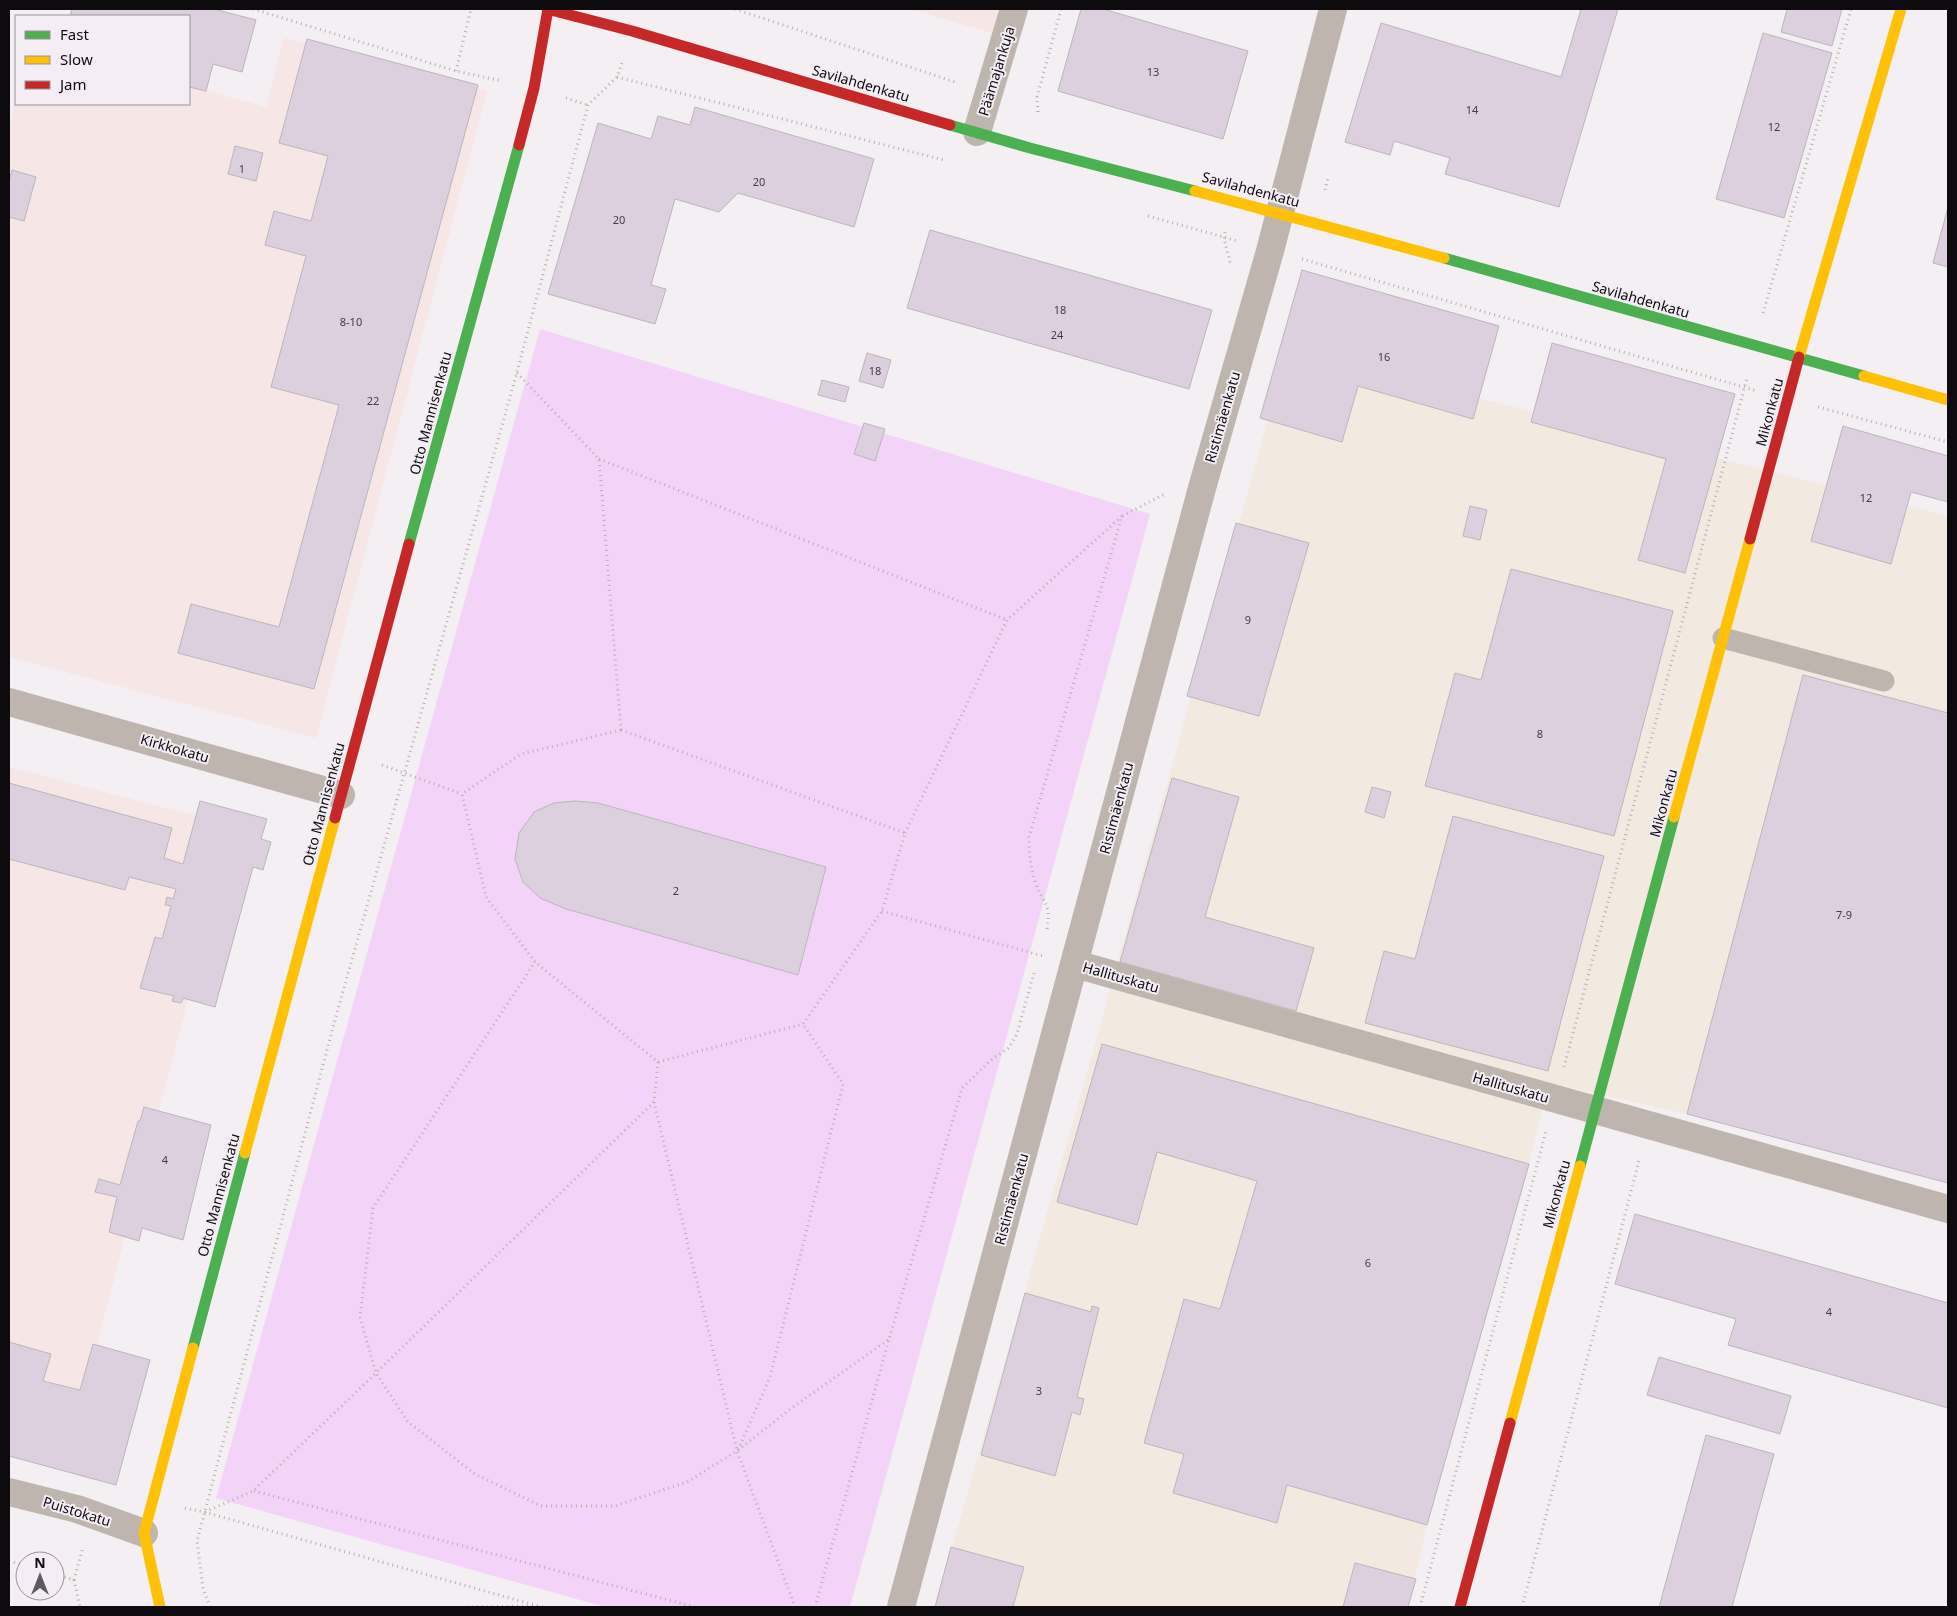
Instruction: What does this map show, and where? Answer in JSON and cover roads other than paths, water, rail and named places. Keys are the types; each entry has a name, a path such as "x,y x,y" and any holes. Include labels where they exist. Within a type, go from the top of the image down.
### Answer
{"street":[{"name":"Savilahdenkatu","path":"548,9 642,34 977,132 1279,213 1948,400"},
{"name":"Otto Mannisenkatu","path":"160,1607 144,1533 341,796 534,88 548,9"},
{"name":"Päämajankuja","path":"977,132 1014,9"},
{"name":"Ristimäenkatu","path":"901,1607 1199,498 1268,260 1333,9"},
{"name":"Mikonkatu","path":"1460,1607 1799,359 1901,9"},
{"name":"Kirkkokatu","path":"9,702 341,796"},
{"name":"Hallituskatu","path":"1075,964 1948,1209"},
{"name":"Puistokatu","path":"9,1492 77,1509 144,1533"}],"lane":[{"path":"1723,638 1884,681"}]}
